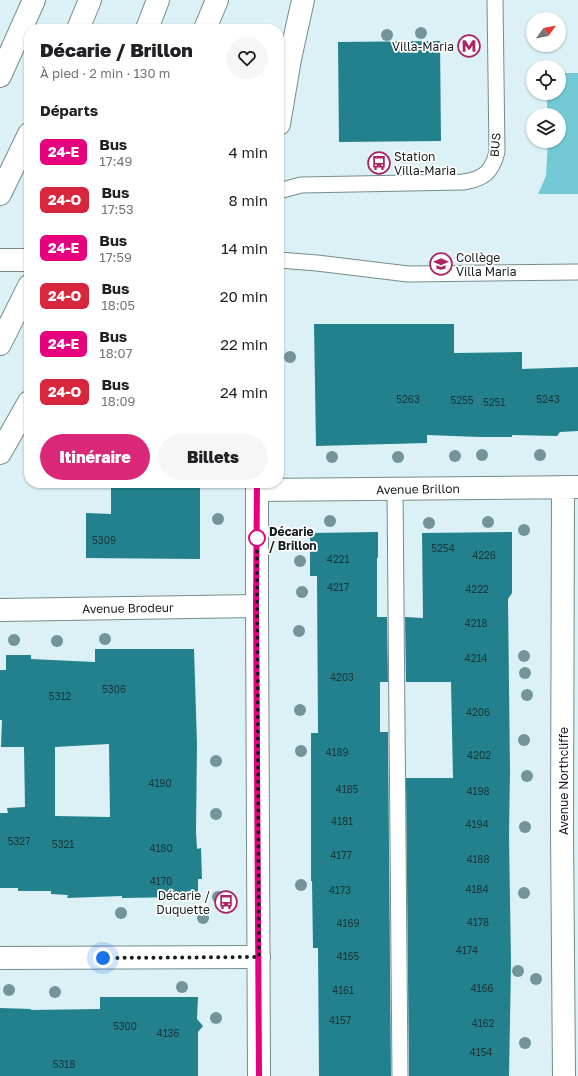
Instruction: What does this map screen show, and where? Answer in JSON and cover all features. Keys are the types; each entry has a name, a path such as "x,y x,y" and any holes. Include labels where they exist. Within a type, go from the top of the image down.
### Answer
{"main road":[{"path":"0,76 34,0"},
{"path":"80,24 90,0"},
{"path":"149,24 158,0"},
{"path":"208,24 217,0"},
{"path":"284,94 303,0"},
{"path":"0,194 24,144"},
{"path":"0,260 24,260"},
{"path":"0,344 24,296"},
{"path":"0,453 24,411"},
{"name":"Avenue Brillon","path":"284,487 395,489 570,487"},
{"name":"Avenue Northcliffe","path":"564,1076 562,839 570,487"},
{"path":"257,488 256,606 259,1076"},
{"name":"Avenue Brodeur","path":"0,610 256,606"},
{"path":"0,958 259,957"}],"lane":[{"name":"BUS","path":"284,189 301,185 463,182 478,178 490,170 495,162 497,152 495,0"},
{"path":"284,260 408,274 578,272"},
{"path":"395,489 400,1076"}],"shaded area":[{"path":"566,73 578,73 578,194 538,194 546,176 548,148 566,148 566,108 547,108 547,100 566,100"}],"building":[{"path":"440,41 441,141 339,142 338,42"},
{"path":"314,324 454,324 454,353 522,352 522,369 578,367 578,431 560,432 557,436 512,435 512,437 480,437 427,435 427,443 316,446"},
{"path":"111,488 200,488 200,559 86,558 86,513 111,514"},
{"path":"378,532 377,617 387,617 388,682 380,682 380,732 388,732 391,1076 319,1076 318,948 313,948 311,881 311,733 318,733 317,576 310,576 310,533"},
{"path":"512,532 512,593 508,599 511,964 509,1076 409,1076 406,778 453,778 451,682 406,682 405,617 423,618 422,533"},
{"path":"95,649 194,649 197,744 196,832 197,849 201,848 202,879 198,879 198,895 187,895 187,897 122,898 122,896 67,898 68,895 51,894 51,891 18,891 18,888 0,888 0,813 8,813 7,808 25,807 24,747 1,747 2,720 0,720 0,670 6,670 6,655 31,655 31,659 95,662","holes":["109,744 110,817 55,816 55,747"]},
{"path":"100,997 198,997 197,1019 203,1026 198,1032 198,1076 0,1076 0,1008 31,1010 100,1009"}],"bus line":[{"name":"24-E","path":"257,488 256,606 259,1076"}],"place":[{"name":"Villa-Maria","path":"469,46"},
{"name":"Station Villa-Maria","path":"379,163"},
{"name":"Collège Villa Maria","path":"441,264"},
{"name":"Décarie / Brillon","path":"257,538"},
{"name":"Décarie / Duquette","path":"226,902"}],"route":[{"path":"103,958 259,957 256,606 257,538"}]}
